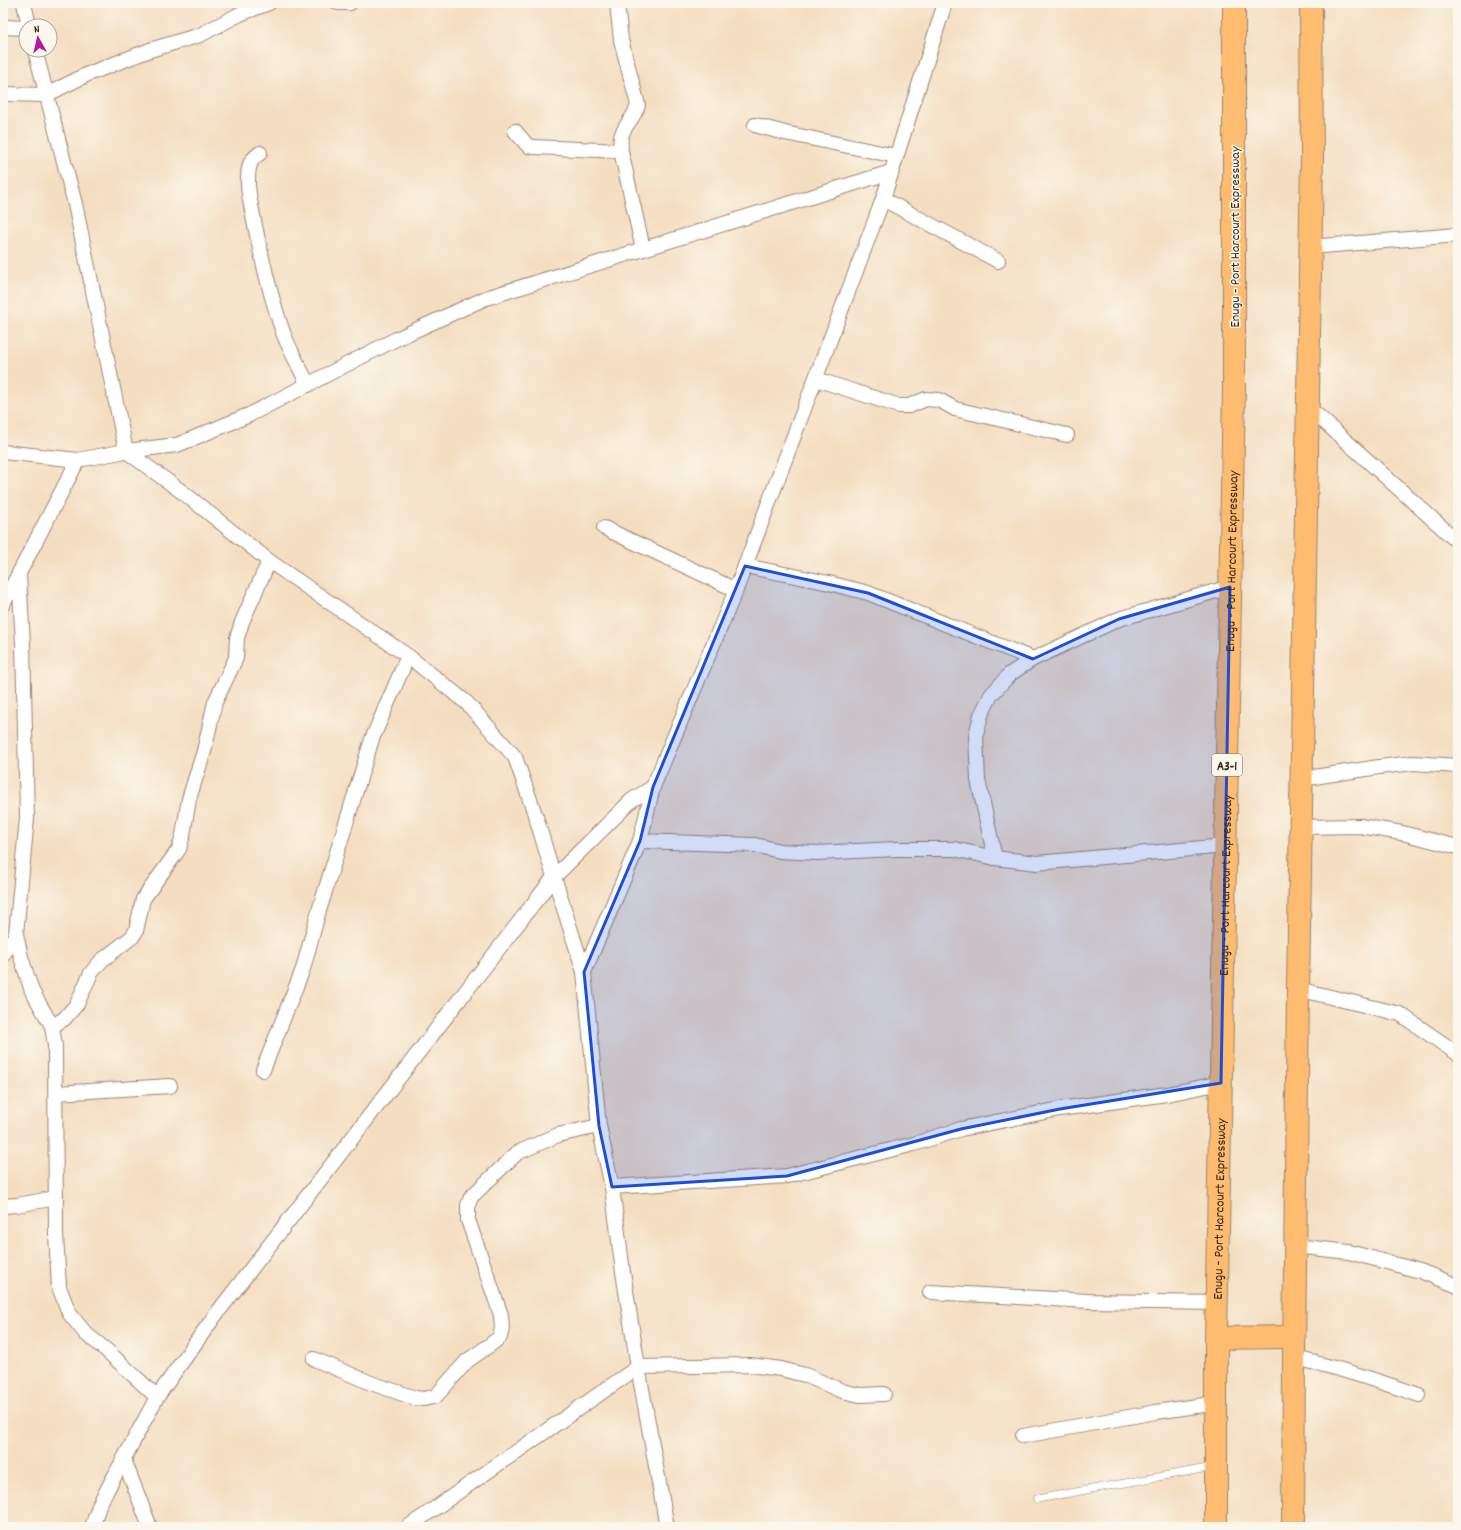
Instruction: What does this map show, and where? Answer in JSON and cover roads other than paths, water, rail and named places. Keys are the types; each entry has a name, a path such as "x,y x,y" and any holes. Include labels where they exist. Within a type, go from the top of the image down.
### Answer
{"highway":[{"name":"Enugu - Port Harcourt Expressway","path":"1216,1527 1216,1338 1218,1302 1234,387 1234,3"},
{"path":"1293,1527 1298,989 1312,156 1311,3"},
{"path":"1216,1338 1294,1348"}],"street":[{"path":"24,3 27,18"},
{"path":"6,93 46,95 88,74 150,50 200,35 240,14 269,3"},
{"path":"338,3 350,3"},
{"path":"617,3 621,40 638,105 636,113 627,124 621,137 621,151 643,249"},
{"path":"584,972 640,841 653,787 736,590 816,379 883,199 945,3"},
{"path":"3,27 18,28"},
{"path":"37,58 75,204 126,451 185,494 269,561 408,656 467,703 515,757 536,817 584,972 599,1126 612,1187 623,1272 638,1367 667,1527"},
{"path":"755,125 785,133 896,156"},
{"path":"515,132 528,146 621,151"},
{"path":"260,153 250,164 248,177 257,234 268,285 275,306 285,335 308,385"},
{"path":"3,452 78,460 126,451 177,445 250,415 396,339 486,298 891,172"},
{"path":"883,199 998,261"},
{"path":"1310,247 1458,235"},
{"path":"816,379 899,406 908,406 926,399 939,400 955,409 1067,435"},
{"path":"1307,406 1458,542"},
{"path":"3,604 78,460"},
{"path":"604,528 736,590"},
{"path":"52,1026 64,1019 77,1004 91,973 101,961 132,937 136,931 143,899 179,849 189,799 204,752 215,702 236,658 237,638 242,622 269,561"},
{"path":"745,566 868,592 1033,659"},
{"path":"19,575 23,644 26,818 16,934 21,957 32,991 52,1026 55,1046 56,1234 59,1287 69,1313 86,1334 105,1349 157,1397"},
{"path":"995,858 978,780 976,735 981,715 991,695 1010,674 1033,659 1119,619 1230,588"},
{"path":"263,1070 303,969 318,914 372,739 408,656"},
{"path":"1301,779 1413,763 1458,766"},
{"path":"92,1527 100,1503 157,1397 214,1317 554,878 632,800 653,787"},
{"path":"1301,827 1360,826 1402,833 1458,847"},
{"path":"640,841 755,845 780,851 816,853 896,849 954,849 995,858 1037,863 1225,846"},
{"path":"3,955 16,934"},
{"path":"1298,989 1400,1014 1458,1054"},
{"path":"612,1187 787,1176 914,1144 961,1129 1060,1109 1167,1094 1221,1083"},
{"path":"56,1093 170,1086"},
{"path":"314,1359 371,1383 415,1398 424,1399 436,1396 467,1361 500,1337 502,1328 501,1315 468,1220 468,1205 471,1197 517,1152 558,1135 599,1126"},
{"path":"3,1206 56,1198"},
{"path":"1295,1246 1349,1252 1420,1271 1458,1286"},
{"path":"930,1292 1088,1301 1218,1302"},
{"path":"1294,1348 1341,1370 1419,1395"},
{"path":"408,1527 638,1367 750,1365 781,1369 805,1375 842,1391 860,1395 884,1394"},
{"path":"1023,1436 1156,1412 1216,1403"},
{"path":"124,1460 150,1527"}],"lane":[{"path":"1037,1499 1215,1467"}]}
